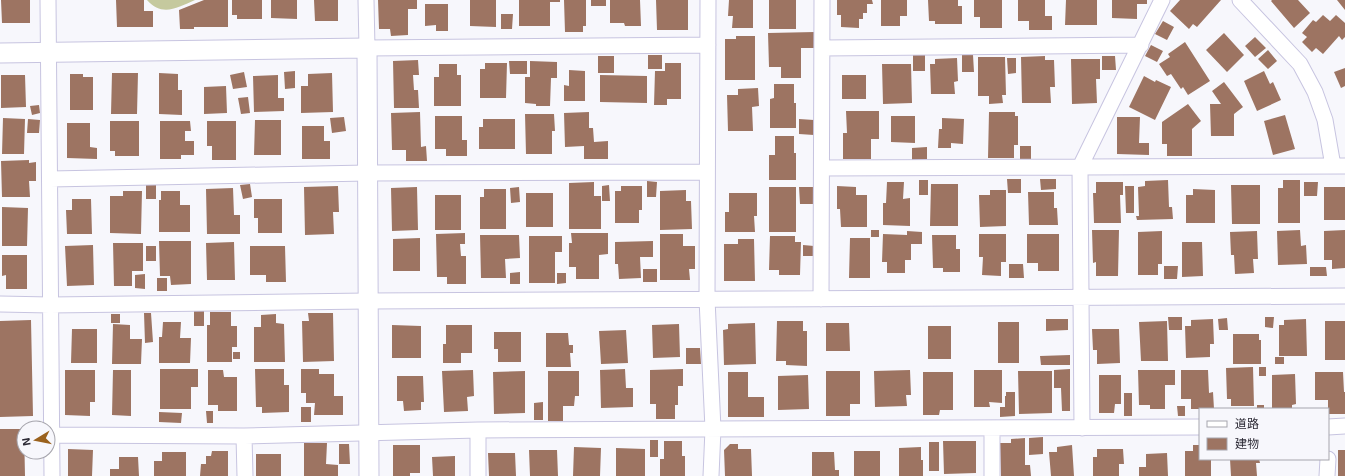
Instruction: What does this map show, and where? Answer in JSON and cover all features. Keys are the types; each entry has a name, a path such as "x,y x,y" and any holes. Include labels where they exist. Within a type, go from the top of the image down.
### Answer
{"street":[{"path":"48,0 51,420"},
{"path":"366,0 369,476"},
{"path":"708,0 707,299 713,429 711,476"},
{"path":"821,299 822,0"},
{"path":"1082,428 1080,167 1162,0"},
{"path":"822,168 1339,166 1315,92 1300,64 1240,0"},
{"path":"0,53 708,45"},
{"path":"823,48 1141,45"},
{"path":"50,179 367,174 708,172"},
{"path":"0,304 50,305 367,301 1345,296"},
{"path":"1329,427 1345,426"},
{"path":"56,434 244,436 478,430 1199,428"},
{"path":"992,429 992,476"},
{"path":"478,430 478,476"},
{"path":"244,436 245,476"},
{"path":"52,460 52,476"},
{"path":"1327,476 1328,460"}],"green space":[{"path":"147,0 195,0 176,8 164,10 158,8"}],"building":[{"path":"1,0 30,0 30,23 2,23"},
{"path":"116,0 144,0 144,11 153,11 153,27 117,27"},
{"path":"204,0 228,0 228,27 194,27 194,29 180,29 179,10"},
{"path":"232,0 262,0 262,19 237,19 237,15 232,15"},
{"path":"271,0 297,0 297,19 271,18"},
{"path":"314,0 338,0 338,21 315,21"},
{"path":"378,0 417,0 417,9 408,9 408,35 391,36 390,29 379,29"},
{"path":"470,0 496,0 496,27 470,26"},
{"path":"519,0 560,0 560,2 550,2 550,26 519,26"},
{"path":"564,0 586,0 586,26 583,26 583,32 565,32"},
{"path":"591,0 606,0 606,6 591,6"},
{"path":"610,0 640,0 641,26 625,26 624,23 610,23"},
{"path":"656,0 688,0 688,30 657,30"},
{"path":"729,0 753,0 753,28 732,28 733,16 728,16"},
{"path":"769,0 796,0 796,29 769,29"},
{"path":"837,0 872,0 873,4 867,4 867,13 863,13 863,19 859,19 859,28 841,27 841,15 837,15"},
{"path":"881,0 907,0 907,16 900,16 900,26 881,26"},
{"path":"928,0 958,0 958,6 962,6 962,24 935,24 935,21 929,21"},
{"path":"974,0 1002,0 1002,28 980,28 980,17 974,17"},
{"path":"1018,0 1045,0 1045,16 1052,16 1052,30 1029,30 1029,21 1018,21"},
{"path":"1066,0 1097,0 1097,25 1065,25"},
{"path":"1112,0 1147,0 1147,4 1137,4 1137,19 1112,18"},
{"path":"1180,0 1221,0 1197,27 1193,24 1189,29 1170,11"},
{"path":"1298,0 1310,13 1294,28 1271,1"},
{"path":"1337,0 1345,0 1345,10"},
{"path":"425,4 448,4 448,31 436,31 436,25 425,26"},
{"path":"501,14 513,14 512,29 501,29"},
{"path":"1323,15 1330,21 1336,15 1345,23 1345,37 1342,40 1339,36 1323,54 1316,48 1312,52 1302,42 1307,37 1302,33 1313,20 1316,22"},
{"path":"1163,21 1174,27 1167,40 1155,34"},
{"path":"815,32 815,48 801,48 801,78 781,78 781,67 769,67 768,33"},
{"path":"1224,33 1244,55 1227,72 1206,50"},
{"path":"736,36 755,36 755,80 725,80 725,39 736,39"},
{"path":"1255,37 1266,48 1255,57 1245,46"},
{"path":"1185,42 1210,81 1188,95 1183,87 1181,89 1171,74 1167,76 1159,64 1170,57 1168,54"},
{"path":"1151,45 1163,51 1157,62 1145,56"},
{"path":"1268,50 1277,61 1268,69 1258,59"},
{"path":"648,55 662,55 662,69 648,69"},
{"path":"913,55 925,55 925,71 913,71"},
{"path":"962,55 973,55 974,72 962,72"},
{"path":"598,56 614,56 614,73 598,73"},
{"path":"1045,56 1045,60 1054,60 1055,87 1050,87 1051,103 1022,103 1021,57"},
{"path":"1102,56 1115,56 1116,70 1102,70"},
{"path":"978,57 1005,57 1006,95 1002,95 1003,103 989,104 989,96 978,96"},
{"path":"957,58 958,81 954,82 955,94 931,94 930,64 935,64 935,59"},
{"path":"1007,58 1016,58 1016,73 1008,74"},
{"path":"1071,59 1100,59 1100,79 1096,79 1097,103 1072,104"},
{"path":"418,60 419,75 413,75 414,90 418,90 419,108 394,108 393,61"},
{"path":"509,61 527,61 527,74 510,74"},
{"path":"530,61 557,62 557,78 551,78 550,106 536,106 536,104 525,103 525,77 530,77"},
{"path":"485,63 507,63 506,98 480,98 480,69 485,69"},
{"path":"665,63 681,63 681,99 667,99 667,105 654,105 655,71 665,71"},
{"path":"439,64 457,64 457,75 461,75 461,106 434,106 434,77 439,77"},
{"path":"882,64 911,64 912,103 883,104"},
{"path":"1345,68 1345,86 1341,88 1334,72"},
{"path":"569,70 585,71 585,101 564,101 564,85 569,86"},
{"path":"295,71 295,88 285,89 284,72"},
{"path":"1264,71 1270,84 1273,82 1281,100 1257,111 1244,81"},
{"path":"244,72 247,87 233,89 230,75"},
{"path":"112,73 138,73 137,114 111,114"},
{"path":"159,73 178,74 178,90 182,90 182,115 159,114"},
{"path":"332,73 333,112 301,113 301,86 308,86 308,74"},
{"path":"70,74 83,74 83,77 93,77 93,110 70,110"},
{"path":"1,75 25,75 26,107 1,108"},
{"path":"278,75 278,98 284,98 284,111 254,112 253,76"},
{"path":"600,75 647,76 647,103 600,102"},
{"path":"842,75 866,75 866,99 842,99"},
{"path":"1144,76 1155,82 1156,80 1171,87 1155,120 1129,107"},
{"path":"1224,82 1243,107 1234,114 1234,136 1211,136 1210,104 1221,104 1212,91"},
{"path":"774,84 794,84 796,128 770,128 770,99 774,98"},
{"path":"226,86 227,113 204,114 204,87"},
{"path":"758,88 759,106 752,107 753,131 728,131 727,95 738,95 738,89"},
{"path":"248,97 250,113 241,114 238,98"},
{"path":"1188,104 1201,121 1192,129 1192,156 1167,156 1167,144 1162,144 1162,122"},
{"path":"39,105 40,113 32,115 30,106"},
{"path":"846,111 879,111 879,139 871,139 871,159 843,159 843,133 847,133"},
{"path":"420,112 421,147 426,146 427,161 406,161 406,150 392,150 391,113"},
{"path":"589,112 589,128 593,128 594,142 608,141 608,159 584,159 584,146 565,147 564,113"},
{"path":"989,112 1015,112 1015,116 1018,116 1018,145 1014,145 1014,158 988,158"},
{"path":"525,114 554,114 555,131 552,131 552,154 526,154"},
{"path":"1285,115 1295,149 1273,155 1264,121"},
{"path":"435,116 462,116 462,140 467,140 467,156 446,156 446,149 435,149"},
{"path":"891,116 915,116 915,143 891,142"},
{"path":"344,117 346,131 332,133 330,118"},
{"path":"1117,117 1140,117 1139,143 1149,143 1149,155 1117,154"},
{"path":"3,118 25,119 24,154 2,154"},
{"path":"942,118 964,119 963,144 951,143 951,148 938,148 939,129 942,129"},
{"path":"28,119 40,120 39,133 27,133"},
{"path":"483,119 515,119 515,149 479,149 479,127 483,127"},
{"path":"799,119 814,120 814,135 799,134"},
{"path":"255,120 281,120 281,155 254,155"},
{"path":"110,121 139,121 139,156 115,156 115,151 110,151"},
{"path":"160,121 190,121 191,131 185,131 185,141 194,141 194,155 181,155 181,159 160,159"},
{"path":"207,121 236,121 236,160 212,160 212,146 207,146"},
{"path":"67,123 90,123 90,147 97,148 97,159 67,158"},
{"path":"302,126 324,126 324,141 330,141 330,159 302,159"},
{"path":"775,136 794,136 794,153 796,153 796,180 769,180 769,155 775,155"},
{"path":"1020,146 1031,146 1031,159 1020,159"},
{"path":"927,147 927,159 912,160 912,148"},
{"path":"29,160 29,163 36,162 36,181 29,181 30,197 2,197 1,161"},
{"path":"1007,179 1021,179 1021,193 1008,193"},
{"path":"1040,179 1056,179 1056,189 1041,190"},
{"path":"919,180 928,180 928,195 919,195"},
{"path":"1168,180 1169,207 1172,207 1173,219 1137,220 1136,216 1139,216 1138,187 1145,186 1145,181"},
{"path":"1283,180 1300,180 1300,223 1278,223 1278,188 1283,188"},
{"path":"647,181 657,182 656,197 647,197"},
{"path":"594,182 594,196 601,196 601,229 569,229 569,183"},
{"path":"887,182 904,182 903,199 910,198 910,226 883,225 883,203 886,203"},
{"path":"1096,182 1123,182 1123,195 1120,195 1121,223 1094,223 1093,193 1096,193"},
{"path":"1304,182 1318,182 1317,196 1304,196"},
{"path":"146,183 156,183 156,199 146,199"},
{"path":"250,184 252,197 243,199 240,185"},
{"path":"931,184 958,184 958,226 930,226"},
{"path":"609,185 610,201 602,201 602,186"},
{"path":"1231,185 1260,185 1260,224 1232,224"},
{"path":"338,186 339,212 333,212 334,234 305,235 304,187"},
{"path":"621,186 642,186 642,210 639,210 639,223 615,223 615,191 621,191"},
{"path":"837,186 856,187 856,195 867,195 867,227 841,227 840,209 837,209"},
{"path":"1125,186 1134,186 1134,213 1126,213"},
{"path":"417,187 418,230 392,231 391,188"},
{"path":"519,187 520,202 511,203 510,188"},
{"path":"769,187 796,187 796,232 769,232"},
{"path":"799,187 813,187 813,204 800,204"},
{"path":"1324,187 1345,187 1345,220 1324,220"},
{"path":"233,188 234,215 240,215 240,234 207,234 206,189"},
{"path":"484,189 506,189 506,229 480,229 480,197 484,197"},
{"path":"1193,189 1215,190 1215,223 1186,223 1186,195 1193,195"},
{"path":"686,190 686,201 691,201 692,229 660,230 660,191"},
{"path":"990,190 1006,190 1006,226 980,227 979,195 990,195"},
{"path":"123,191 142,191 141,234 110,233 110,196 123,196"},
{"path":"161,191 180,191 180,205 190,205 190,232 159,232 159,200 161,200"},
{"path":"1028,192 1054,192 1054,208 1057,208 1058,225 1029,225"},
{"path":"526,193 553,193 553,227 526,227"},
{"path":"729,193 757,193 757,216 754,216 755,232 725,232 725,212 729,212"},
{"path":"435,195 461,195 461,230 435,230"},
{"path":"72,199 91,199 92,234 67,234 66,210 72,210"},
{"path":"254,199 282,199 282,233 258,233 258,218 254,218"},
{"path":"2,207 28,208 27,246 2,246"},
{"path":"871,230 879,230 879,237 871,237"},
{"path":"1092,230 1119,230 1118,276 1096,276 1096,262 1093,263"},
{"path":"1300,230 1301,246 1306,245 1307,264 1278,265 1277,231"},
{"path":"1345,230 1345,268 1332,269 1332,260 1324,260 1324,231"},
{"path":"907,231 922,232 922,244 911,244 911,260 905,260 905,273 887,273 887,262 882,262 883,234 907,235"},
{"path":"1162,231 1162,264 1158,264 1158,275 1138,275 1138,232"},
{"path":"1257,231 1258,259 1253,259 1254,273 1235,274 1234,255 1231,255 1230,232"},
{"path":"465,233 465,244 460,244 461,256 466,256 466,284 447,284 447,277 437,277 436,234"},
{"path":"571,233 608,233 608,254 599,255 599,279 576,279 576,267 569,267 569,243 572,243"},
{"path":"660,234 683,234 683,246 695,246 695,269 689,269 690,280 660,280"},
{"path":"979,234 1006,234 1006,262 1001,262 1001,276 982,275 983,257 979,257"},
{"path":"1027,234 1059,234 1059,271 1038,271 1038,263 1027,263"},
{"path":"480,235 519,235 520,258 505,259 506,278 481,278"},
{"path":"932,235 956,235 956,249 960,249 960,272 943,272 943,268 933,268"},
{"path":"529,236 562,236 562,252 555,252 555,283 529,283"},
{"path":"770,236 795,236 795,242 801,242 800,275 779,275 779,270 769,270"},
{"path":"420,238 420,271 393,271 393,239"},
{"path":"850,238 870,238 870,278 849,278"},
{"path":"738,239 754,239 755,281 724,281 724,244 738,244"},
{"path":"159,241 191,241 191,284 171,285 170,276 160,276"},
{"path":"653,241 653,257 640,257 641,278 619,279 618,264 615,264 615,242"},
{"path":"234,242 235,280 207,280 206,243"},
{"path":"1182,242 1202,242 1203,276 1182,277"},
{"path":"113,243 143,243 143,271 132,271 132,286 114,286"},
{"path":"93,245 94,285 67,286 65,246"},
{"path":"803,245 814,246 814,256 803,256"},
{"path":"146,246 156,246 156,261 146,261"},
{"path":"250,246 285,246 286,282 266,282 266,275 250,275"},
{"path":"2,255 27,255 27,289 6,289 6,275 2,276"},
{"path":"1009,264 1023,264 1024,278 1009,278"},
{"path":"1164,266 1178,266 1177,279 1164,279"},
{"path":"1310,267 1326,267 1327,276 1310,276"},
{"path":"643,269 657,269 657,282 643,282"},
{"path":"520,272 520,284 510,284 510,273"},
{"path":"557,273 566,273 566,283 557,284"},
{"path":"145,274 145,289 135,288 135,275"},
{"path":"157,278 167,278 167,291 157,291"},
{"path":"194,311 204,311 204,326 194,326"},
{"path":"210,312 231,312 231,326 237,326 237,347 232,347 232,362 207,362 207,325 210,325"},
{"path":"144,313 151,313 153,342 145,343"},
{"path":"308,313 333,313 334,361 303,362 302,321 309,321"},
{"path":"111,314 120,314 120,323 111,323"},
{"path":"276,314 276,323 284,324 285,362 254,362 254,327 261,327 261,315"},
{"path":"1168,317 1182,317 1182,330 1169,330"},
{"path":"1265,317 1274,317 1273,328 1265,327"},
{"path":"1227,318 1228,330 1219,330 1218,319"},
{"path":"1046,319 1068,319 1068,330 1046,331"},
{"path":"1213,319 1214,344 1210,344 1210,357 1186,358 1185,326 1191,326 1191,320"},
{"path":"1306,319 1307,356 1279,356 1279,325 1284,325 1284,320"},
{"path":"31,320 33,416 0,417 0,321"},
{"path":"777,321 803,321 803,331 807,331 807,366 786,365 786,361 776,361"},
{"path":"1167,321 1168,361 1141,361 1139,322"},
{"path":"1325,321 1345,321 1345,360 1325,360"},
{"path":"163,322 181,322 180,338 191,338 190,363 159,363 159,337 162,337"},
{"path":"998,322 1019,322 1019,363 998,363"},
{"path":"755,323 756,364 724,365 723,330 728,329 728,324"},
{"path":"826,323 849,323 850,351 826,351"},
{"path":"113,324 130,325 130,339 142,339 141,364 112,364"},
{"path":"679,324 680,357 653,358 652,325"},
{"path":"392,325 421,326 421,358 392,358"},
{"path":"446,325 472,325 472,353 461,353 461,363 443,363 443,344 446,344"},
{"path":"928,326 951,326 951,359 928,359"},
{"path":"72,329 97,329 97,363 71,363"},
{"path":"1092,329 1119,329 1120,363 1097,364 1097,350 1093,350"},
{"path":"626,330 628,363 601,364 599,331"},
{"path":"494,332 521,332 521,362 498,362 498,349 494,349"},
{"path":"546,333 568,333 569,345 573,345 573,353 570,353 571,367 546,367"},
{"path":"1233,334 1259,334 1259,340 1261,340 1261,364 1233,364"},
{"path":"686,348 700,348 701,364 686,364"},
{"path":"233,352 240,352 240,359 233,359"},
{"path":"1070,355 1070,365 1041,365 1040,356"},
{"path":"1275,357 1284,357 1284,364 1275,364"},
{"path":"1253,367 1254,406 1231,406 1231,399 1227,399 1226,368"},
{"path":"1259,367 1266,367 1266,376 1259,376"},
{"path":"160,369 198,369 198,387 191,387 191,409 160,409"},
{"path":"255,369 284,369 284,385 289,385 289,412 262,413 262,407 256,407"},
{"path":"301,369 319,369 319,374 334,374 334,396 343,396 343,415 314,415 315,403 306,403 306,393 301,393"},
{"path":"625,369 626,388 633,388 633,407 601,408 600,370"},
{"path":"683,369 683,386 678,386 678,405 675,405 675,419 656,419 656,404 650,404 650,370"},
{"path":"1070,369 1070,411 1062,411 1061,388 1054,388 1054,370"},
{"path":"65,370 95,370 95,402 90,402 90,416 65,415"},
{"path":"113,370 131,370 131,416 112,415"},
{"path":"208,370 223,370 224,377 237,377 237,411 218,411 218,405 208,405"},
{"path":"473,370 474,396 467,397 468,411 444,412 442,371"},
{"path":"910,370 911,395 906,395 907,406 875,407 874,371"},
{"path":"974,370 1002,370 1002,403 989,402 990,407 974,407"},
{"path":"1138,370 1175,370 1175,385 1165,385 1165,409 1150,409 1150,405 1139,405"},
{"path":"1181,370 1208,370 1209,393 1213,392 1214,408 1191,409 1191,399 1181,399"},
{"path":"525,371 525,413 494,414 493,372"},
{"path":"548,371 579,371 579,396 575,396 574,406 563,406 563,421 548,421"},
{"path":"826,371 860,371 860,404 850,404 850,416 826,416"},
{"path":"1018,371 1052,371 1052,413 1019,414"},
{"path":"728,372 748,372 748,397 764,397 764,417 728,417"},
{"path":"923,372 953,372 953,410 940,410 939,415 923,415"},
{"path":"1315,372 1343,372 1345,414 1329,414 1328,400 1315,400"},
{"path":"1295,374 1296,404 1292,405 1292,408 1272,408 1272,375"},
{"path":"808,375 809,409 778,410 778,376"},
{"path":"1099,375 1121,375 1121,404 1115,404 1114,413 1099,413"},
{"path":"397,376 423,376 424,402 421,402 421,410 404,411 403,401 397,401"},
{"path":"1006,392 1015,392 1015,416 1000,417 1000,407 1005,407"},
{"path":"1124,393 1132,393 1132,416 1124,416"},
{"path":"543,402 543,420 534,420 534,403"},
{"path":"1257,405 1264,405 1264,408 1257,408"},
{"path":"1177,406 1185,406 1185,416 1178,416"},
{"path":"301,407 311,407 311,422 301,422"},
{"path":"206,411 213,411 213,423 207,423"},
{"path":"159,412 182,413 181,423 159,422"},
{"path":"0,429 16,429 16,460 25,460 25,476 0,476"},
{"path":"1043,437 1043,454 1029,455 1029,438"},
{"path":"1025,438 1025,465 1030,465 1031,476 1001,476 1000,443 1011,443 1011,439"},
{"path":"650,440 658,440 658,457 650,457"},
{"path":"664,441 682,441 682,456 685,456 685,476 660,476 660,459 664,459"},
{"path":"943,441 976,441 976,473 944,474"},
{"path":"929,442 939,442 939,471 929,471"},
{"path":"304,443 327,443 326,464 338,465 338,476 304,476"},
{"path":"339,444 349,444 350,464 339,464"},
{"path":"730,444 738,444 738,449 751,449 752,476 725,476 724,450"},
{"path":"393,445 420,445 420,473 410,473 410,476 393,476"},
{"path":"1072,445 1074,476 1051,476 1049,452 1057,452 1057,447"},
{"path":"1193,445 1199,445 1199,460 1211,460 1211,476 1185,476 1185,451 1193,451"},
{"path":"574,447 601,448 600,476 573,476"},
{"path":"921,447 923,476 899,476 899,448"},
{"path":"616,448 645,449 645,476 616,476"},
{"path":"68,449 93,450 92,476 68,476"},
{"path":"1097,449 1123,449 1124,464 1119,464 1119,476 1093,476 1093,457 1097,457"},
{"path":"529,450 557,450 558,476 530,476"},
{"path":"1338,450 1345,450 1345,476 1338,476"},
{"path":"212,451 228,451 228,476 200,476 201,464 206,464 206,456 211,456"},
{"path":"854,451 880,451 880,476 854,476"},
{"path":"162,452 186,452 186,476 154,476 154,461 162,461"},
{"path":"812,452 834,452 835,470 839,470 839,476 812,476"},
{"path":"488,453 515,453 516,476 489,476"},
{"path":"1167,453 1168,476 1139,476 1139,467 1146,467 1146,454"},
{"path":"256,454 281,454 281,476 256,476"},
{"path":"455,456 455,476 433,476 432,457"},
{"path":"119,457 138,457 139,476 110,476 110,469 119,469"},
{"path":"1230,460 1259,460 1260,463 1256,463 1257,476 1231,476"}]}
